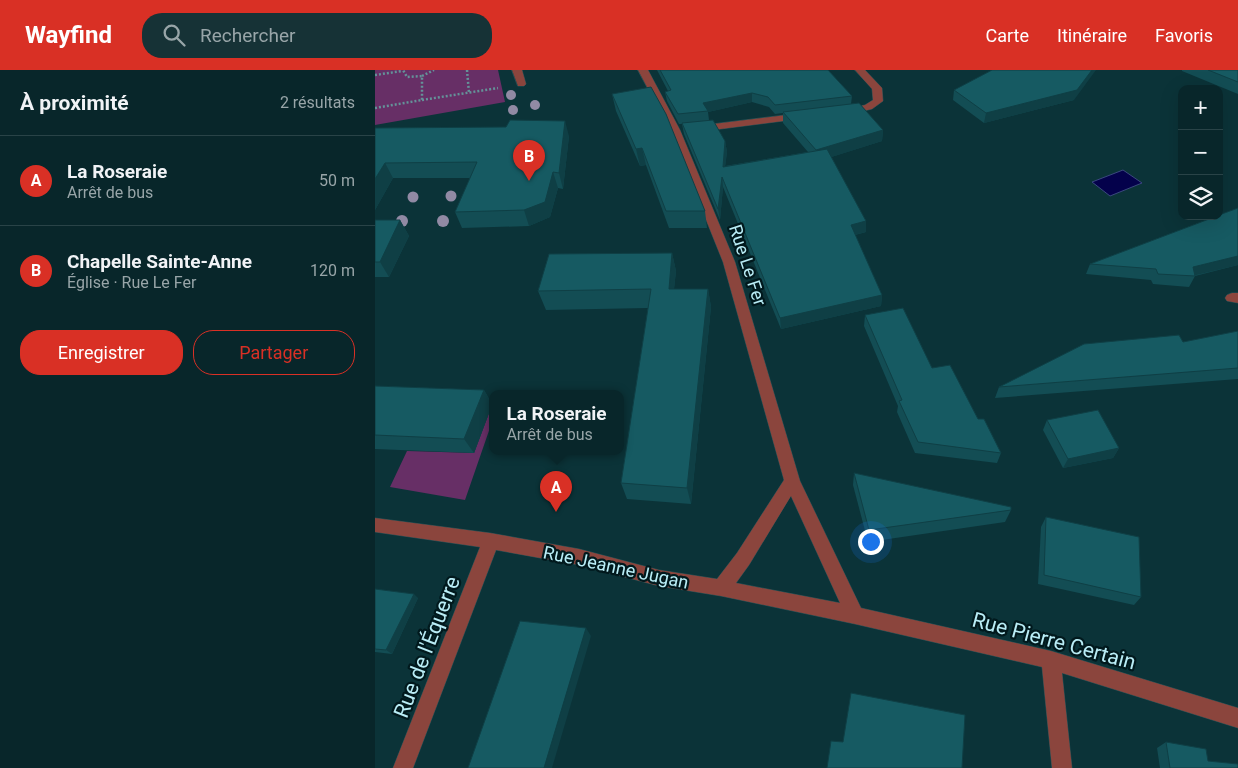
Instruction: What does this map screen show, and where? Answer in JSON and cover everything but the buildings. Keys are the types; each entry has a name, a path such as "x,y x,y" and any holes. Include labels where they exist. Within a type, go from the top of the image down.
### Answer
{"street":[{"path":"517,70 521,84"},
{"name":"Rue Le Fer","path":"643,70 675,130 729,262 792,482 855,615"},
{"path":"829,114 868,107 878,101 877,88 860,70"},
{"path":"675,130 811,116"},
{"path":"721,588 743,559 792,482"},
{"name":"Rue Jeanne Jugan","path":"375,525 490,541 579,557 659,578 721,588 855,615"},
{"name":"Rue de l'Équerre","path":"403,768 485,560 490,541"},
{"name":"Rue Pierre Certain","path":"855,615 1051,660 1238,718"},
{"path":"1051,660 1062,768"}],"path":[{"path":"375,76 403,71 407,77 421,76 433,70"},
{"path":"467,70 469,93"},
{"path":"421,76 422,100"},
{"path":"375,108 521,84"}],"shaded area":[{"path":"375,70 498,70 505,102 375,125"},
{"path":"1123,170 1142,183 1110,196 1092,182"},
{"path":"489,413 489,431 465,500 390,487 407,451 474,453"}],"place":[{"name":"Chapelle Sainte-Anne","path":"529,181"},
{"name":"La Roseraie","path":"556,512"}]}
